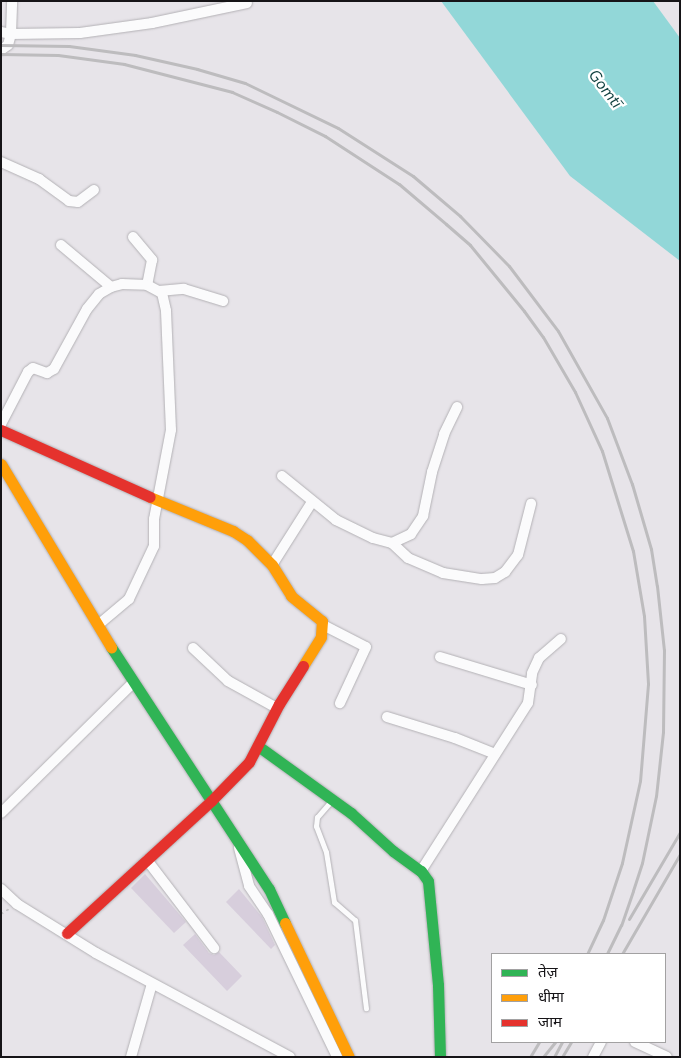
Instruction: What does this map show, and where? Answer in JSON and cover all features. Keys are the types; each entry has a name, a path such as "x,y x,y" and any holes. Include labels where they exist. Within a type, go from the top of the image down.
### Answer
{"street":[{"path":"1,50 8,45 6,33 12,1"},
{"path":"6,33 80,32 152,23 247,3"},
{"path":"1,162 39,179 69,202 78,202 94,190"},
{"path":"133,237 152,260 147,285"},
{"path":"61,246 111,287"},
{"path":"1,424 28,372 33,368 47,372 54,369 87,309 99,294 111,287 122,284 147,285 159,291 164,297 170,430 154,519 152,552 128,599 98,625"},
{"path":"159,291 184,288 223,301"},
{"path":"392,543 411,534 423,516 432,472 444,434 457,407"},
{"path":"1,430 158,501 233,532 247,540 272,565 291,596 322,621 323,625 321,637 277,708 249,762 211,801 66,933"},
{"path":"1,464 133,683 174,741 252,862 282,915 349,1057"},
{"path":"282,476 336,520 372,538 392,543 408,558 442,573 482,579 495,578 505,572 518,555 531,504"},
{"path":"272,565 312,502"},
{"path":"323,625 366,647 340,703"},
{"path":"421,871 528,703 532,685 532,673 539,658 561,639"},
{"path":"193,648 240,690 277,708"},
{"path":"440,657 532,685"},
{"path":"1,812 133,683"},
{"path":"387,718 454,738 495,754"},
{"path":"258,746 351,814 393,851 421,871 428,881 438,985 440,1057"},
{"path":"239,844 249,886 268,914 337,1057"},
{"path":"147,860 214,948"},
{"path":"1,889 17,904 152,984 290,1057"},
{"path":"131,1057 152,984"},
{"path":"593,1057 600,1043"},
{"path":"637,1043 667,1057"}],"lane":[{"path":"332,800 317,817 316,826 326,852 334,902 355,920 366,1008"}],"water":[{"name":"Gomtī","path":"441,1 653,1 680,38 680,261 570,176"}],"building":[{"path":"145,874 186,922 174,933 131,888"},
{"path":"239,889 262,917 275,945 271,949 226,902"},
{"path":"195,934 209,953 214,955 219,952 242,976 227,991 183,945"}],"railway":[{"path":"1,45 69,46 135,55 197,69 245,83 338,128 413,176 460,216 509,266 558,331 607,418 632,484 651,549 664,650 663,732 656,796 642,863 621,925 607,953"},
{"path":"1,54 58,55 124,64 232,92 325,136 399,184 470,245 543,337 575,392 602,451 633,551 644,616 648,684 640,781 622,863 603,920 587,953"},
{"path":"629,919 680,832"},
{"path":"623,953 680,854"},
{"path":"530,1057 538,1043"},
{"path":"543,1057 554,1043"},
{"path":"554,1057 561,1043"},
{"path":"562,1057 570,1043"}],"traffic: fast":[{"path":"111,647 269,889 285,923"},
{"path":"258,746 351,813 393,851 421,871 428,881 438,985 440,1057"}],"traffic: slow":[{"path":"1,464 111,647"},
{"path":"150,497 233,531 247,540 272,565 291,596 322,621 321,637 303,666"},
{"path":"285,923 349,1057"}],"traffic: jam":[{"path":"1,430 150,497"},
{"path":"67,933 211,801 249,762 279,704 303,666"}]}
